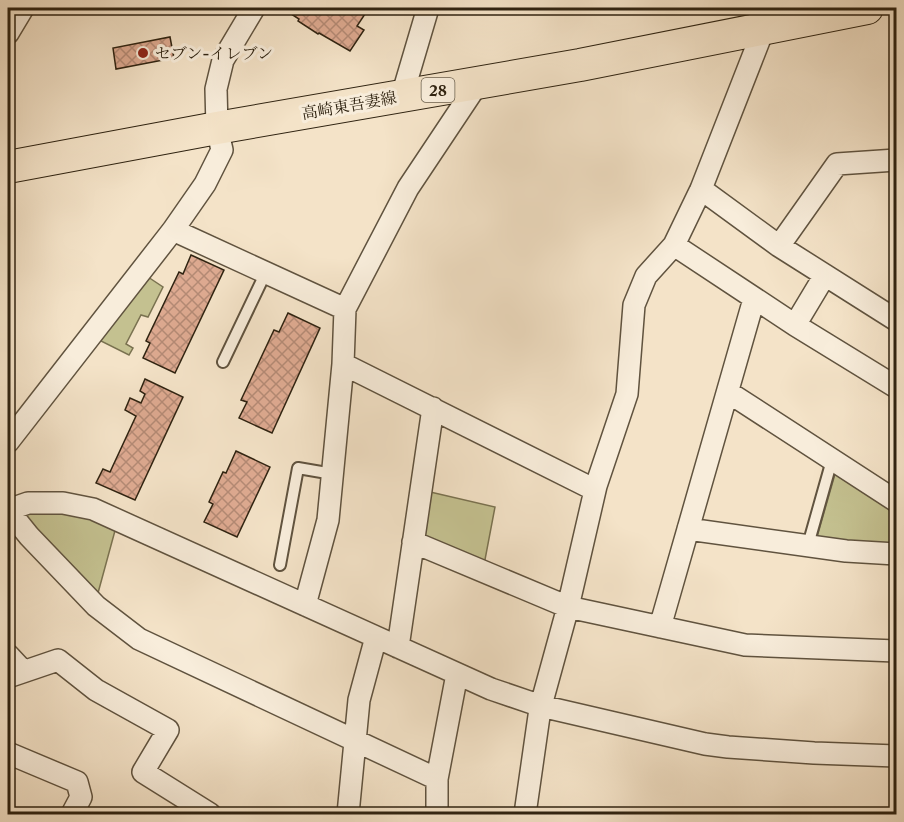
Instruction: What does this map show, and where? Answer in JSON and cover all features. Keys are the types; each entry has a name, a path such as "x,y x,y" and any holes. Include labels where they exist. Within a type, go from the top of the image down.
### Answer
{"main road":[{"name":"高崎東吾妻線","path":"8,167 580,65 761,18 867,8"}],"street":[{"path":"8,33 23,8"},
{"path":"8,442 174,230 205,184 222,150 218,128 216,88 223,60 254,8"},
{"path":"402,96 428,8"},
{"path":"525,814 541,706 568,607 596,489 627,394 634,305 646,276 674,245 701,189 761,18"},
{"path":"305,605 328,520 343,364 345,309 408,188 478,83"},
{"path":"779,246 837,164 897,160"},
{"path":"701,189 779,246 897,320"},
{"path":"174,230 345,309"},
{"path":"674,245 754,299 897,387"},
{"path":"795,325 825,275"},
{"path":"660,627 754,299"},
{"path":"343,364 596,489"},
{"path":"728,392 897,501"},
{"path":"398,647 433,408"},
{"path":"437,780 139,639 96,606 28,536 8,510 27,503 63,503 93,509 491,689 541,706 728,747 897,756"},
{"path":"688,529 846,551 897,554"},
{"path":"413,542 568,607 660,627 745,645 895,646"},
{"path":"348,814 359,700 376,637"},
{"path":"8,655 15,674 58,660 96,690 168,730 143,772 210,814"},
{"path":"437,814 437,780 457,674"},
{"path":"8,753 77,782 81,797 72,814"}],"lane":[{"path":"223,362 266,272"},
{"path":"808,545 832,460"},
{"path":"280,565 298,468 333,474"}],"shaded area":[{"path":"148,277 163,287 148,317 141,315 126,344 133,348 129,355 99,340"},
{"path":"842,471 896,507 896,546 821,542 817,537 835,474"},
{"path":"426,491 495,507 484,565 424,540"},
{"path":"57,511 95,518 116,527 98,593 24,519 27,512"}],"building":[{"path":"282,8 369,8 357,26 364,30 350,51 318,34"},
{"name":"セブン-イレブン","path":"170,37 174,58 116,69 113,48"},
{"path":"191,255 224,270 175,373 143,358 150,343 146,341 179,272 183,274"},
{"path":"288,313 320,328 272,433 239,418 247,402 241,400 274,330 279,332"},
{"path":"145,379 183,397 135,500 96,483 103,469 110,472 136,416 125,410 130,398 141,403 145,394 140,391"},
{"path":"236,451 270,467 237,537 204,522 213,504 209,502"}],"place":[{"name":"セブン-イレブン","path":"143,53"}]}
